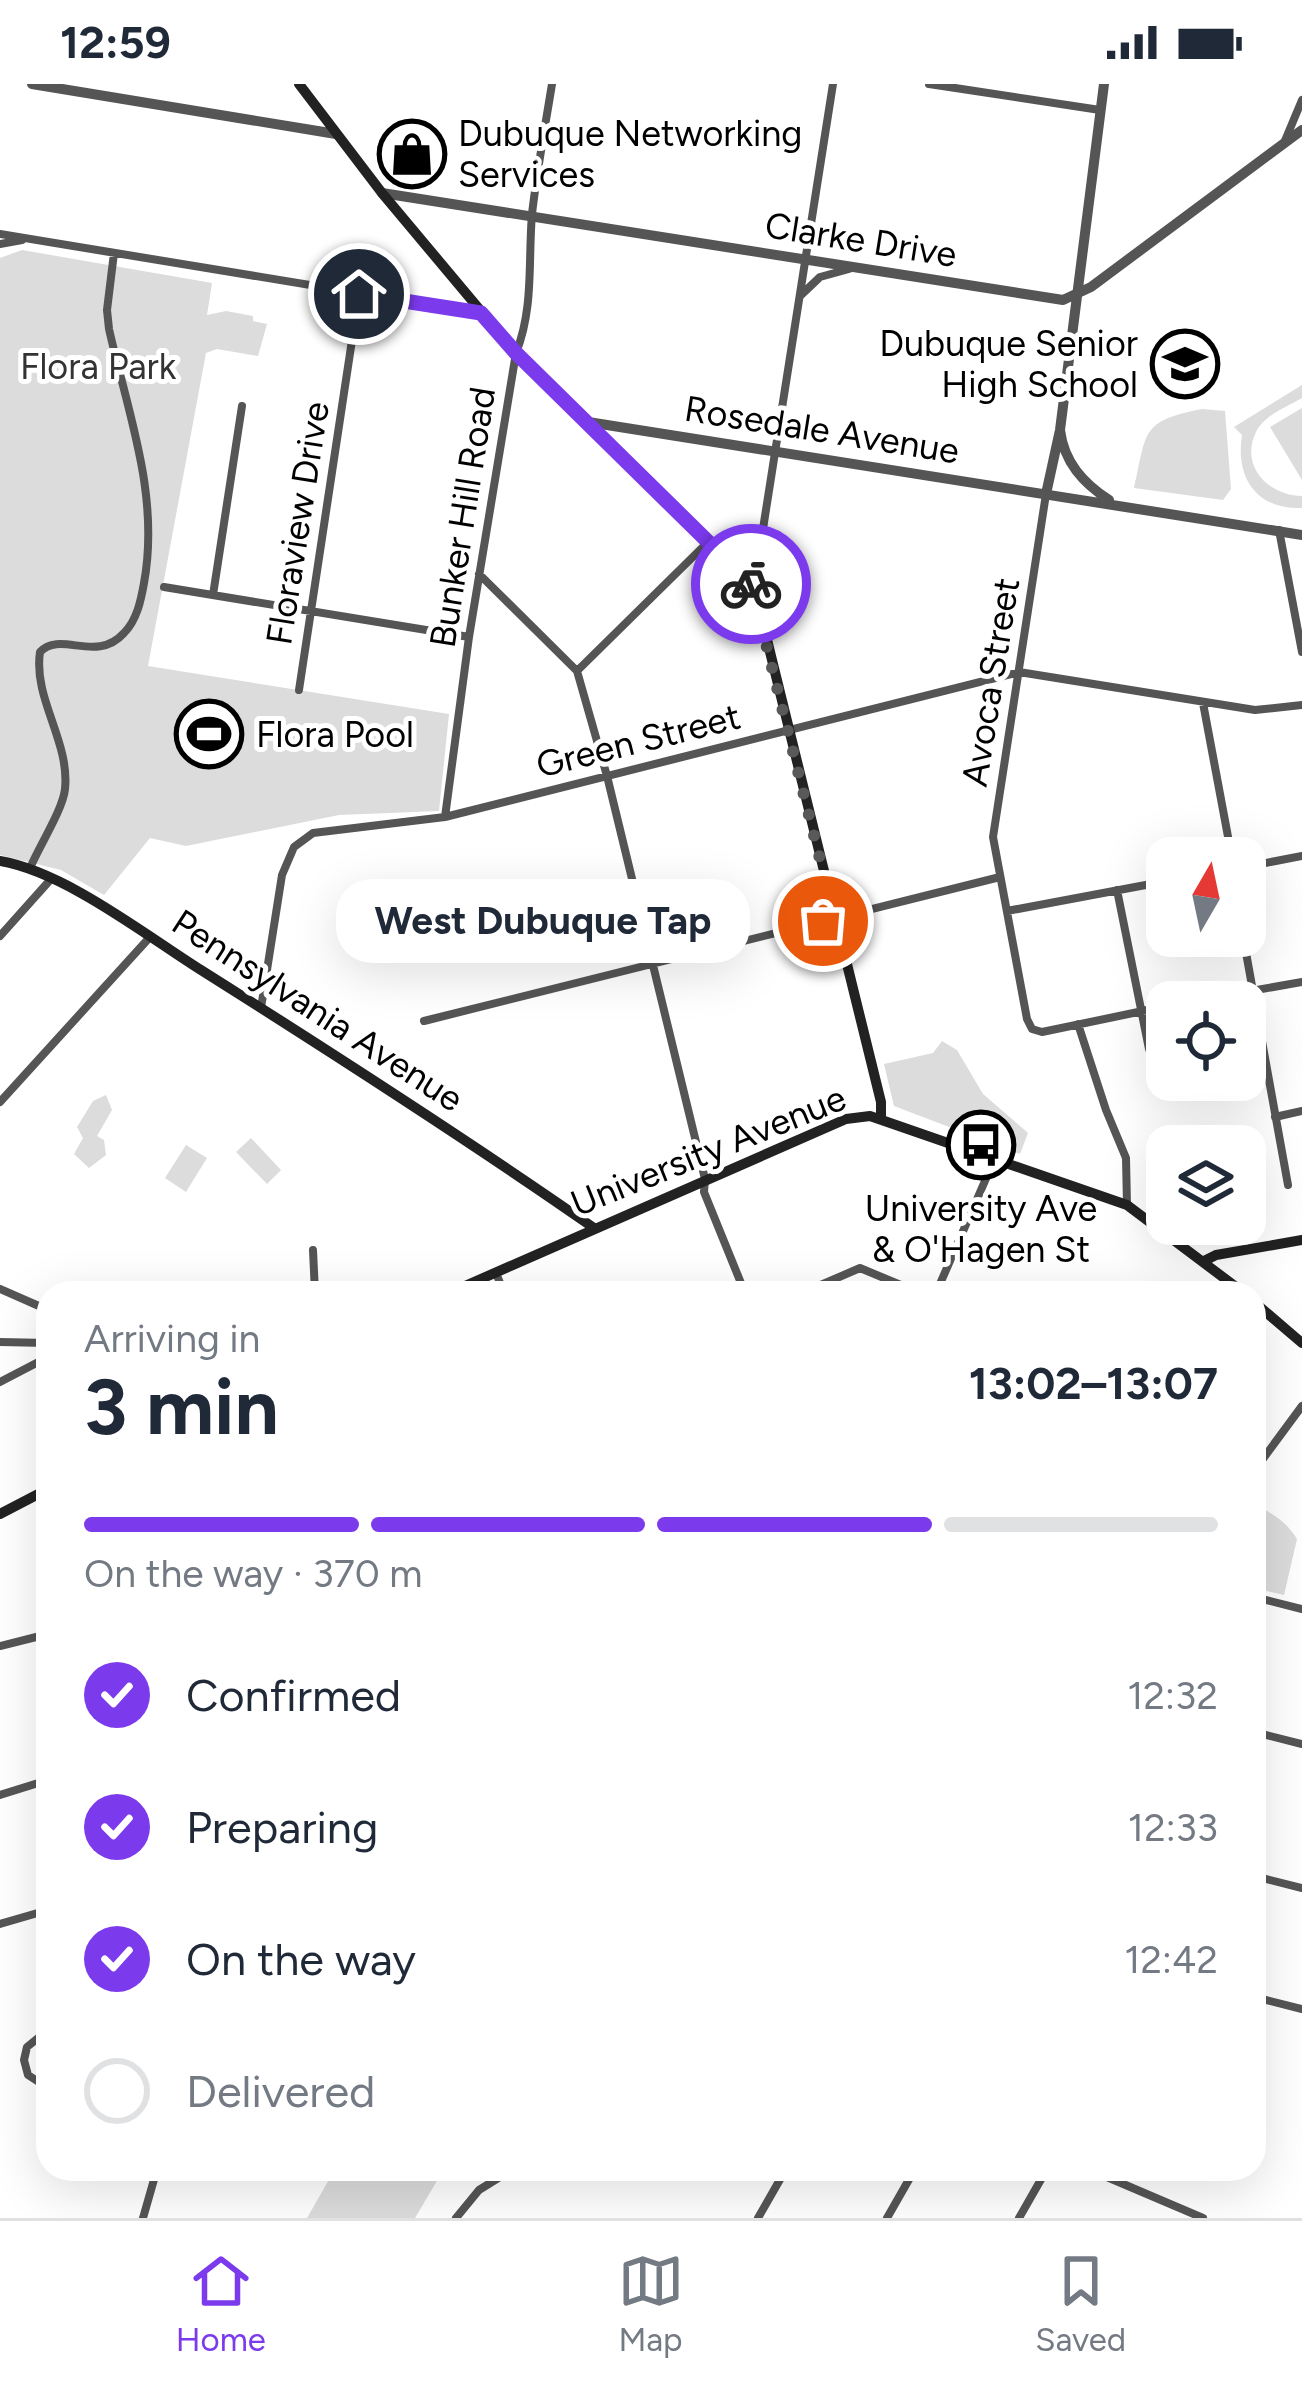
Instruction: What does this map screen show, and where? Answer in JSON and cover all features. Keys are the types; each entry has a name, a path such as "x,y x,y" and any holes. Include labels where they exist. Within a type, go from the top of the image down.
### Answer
{"main road":[{"path":"298,84 516,353 754,587 881,1102 881,1119"},
{"name":"Pennsylvania Avenue","path":"0,860 31,866 150,937 365,1072 594,1228"},
{"name":"University Avenue","path":"477,1281 858,1116 881,1119 1127,1205 1229,1281"},
{"path":"1204,1261 1302,1240"},
{"path":"1266,1312 1302,1342"},
{"path":"0,1514 36,1495"}],"street":[{"path":"32,84 336,134"},
{"name":"Bunker Hill Road","path":"445,817 479,574 532,274 532,217 552,84"},
{"path":"754,587 833,84"},
{"path":"928,84 1100,110"},
{"path":"1046,494 1060,430 1104,84"},
{"path":"1284,143 1302,100"},
{"path":"1077,294 1302,130"},
{"name":"Clarke Drive","path":"382,193 1063,300 1077,294"},
{"path":"0,234 481,313"},
{"path":"0,244 29,238"},
{"path":"31,866 65,794 64,752 43,688 40,652 51,644 98,648 124,634 139,606 149,549 148,490 109,329 115,253"},
{"path":"800,297 820,277 851,269"},
{"name":"Floraview Drive","path":"299,690 359,294"},
{"path":"213,595 242,406"},
{"name":"Rosedale Avenue","path":"589,422 1302,535"},
{"path":"1060,430 1077,474 1117,505"},
{"name":"Avoca Street","path":"1046,494 993,837 1032,1030 1078,1024"},
{"path":"1279,530 1302,652"},
{"path":"577,670 708,542"},
{"path":"479,574 577,670 607,776 705,1179 704,1192 740,1281"},
{"path":"164,587 469,637"},
{"name":"Green Street","path":"261,1008 282,875 294,848 313,833 445,817 1019,672 1255,710 1302,705"},
{"path":"1203,703 1228,837"},
{"path":"1266,862 1302,856"},
{"path":"424,1021 1000,877"},
{"path":"0,936 52,878"},
{"path":"1007,910 1146,885"},
{"path":"1118,890 1146,1032"},
{"path":"0,1102 150,937"},
{"path":"1266,988 1302,982"},
{"path":"1127,1205 1126,1158 1078,1024 1146,1009"},
{"path":"1266,1070 1288,1185"},
{"path":"1275,1117 1302,1111"},
{"path":"942,1281 995,1158"},
{"path":"313,1250 314,1281"},
{"path":"830,1281 860,1268 891,1281"},
{"path":"496,1273 499,1281"},
{"path":"0,1289 36,1305"},
{"path":"0,1342 36,1343"},
{"path":"0,1382 36,1363"},
{"path":"1266,1455 1302,1406"},
{"path":"1266,1600 1302,1609"},
{"path":"0,1646 36,1637"},
{"path":"1266,1735 1302,1744"},
{"path":"0,1795 36,1784"},
{"path":"1266,1879 1302,1888"},
{"path":"0,1924 36,1914"},
{"path":"1266,2000 1302,2009"},
{"path":"36,2039 26,2047 24,2060 28,2074 36,2080"},
{"path":"143,2218 154,2181"},
{"path":"456,2218 479,2190 494,2181"},
{"path":"758,2218 779,2181"},
{"path":"887,2218 908,2181"},
{"path":"1019,2218 1040,2181"},
{"path":"1114,2181 1203,2218"}],"green space":[{"name":"Flora Park","path":"22,250 212,283 207,315 226,311 267,324 258,356 217,349 206,353 148,666 449,714 439,811 339,815 186,846 150,838 104,895 61,870 0,855 0,258"},
{"path":"1302,385 1302,398 1264,421 1252,445 1261,477 1279,491 1302,496 1302,508 1286,507 1252,488 1242,465 1242,435 1234,427"},
{"path":"1302,408 1302,480 1270,427"},
{"path":"1202,409 1225,411 1231,489 1223,500 1134,488 1150,432 1167,419"},
{"path":"942,1041 957,1050 983,1094 1028,1133 1020,1154 894,1106 884,1064 933,1053"},
{"path":"106,1095 112,1110 97,1136 104,1140 106,1155 89,1168 74,1154 83,1138 77,1127 93,1101"},
{"path":"251,1138 281,1170 267,1184 236,1152"},
{"path":"186,1145 207,1158 186,1192 165,1178"},
{"path":"1266,1511 1297,1539 1284,1595 1266,1591"},
{"path":"328,2181 437,2181 415,2218 307,2218"}],"way so far":[{"path":"751,584 835,919 823,921"}],"place":[{"name":"Dubuque Networking Services","path":"412,154"},
{"name":"Dubuque Senior High School","path":"1185,364"},
{"name":"Flora Pool","path":"209,734"},
{"name":"West Dubuque Tap","path":"823,921"},
{"name":"University Ave & O'Hagen St","path":"981,1145"}],"route":[{"path":"359,294 481,313 751,584"}]}
